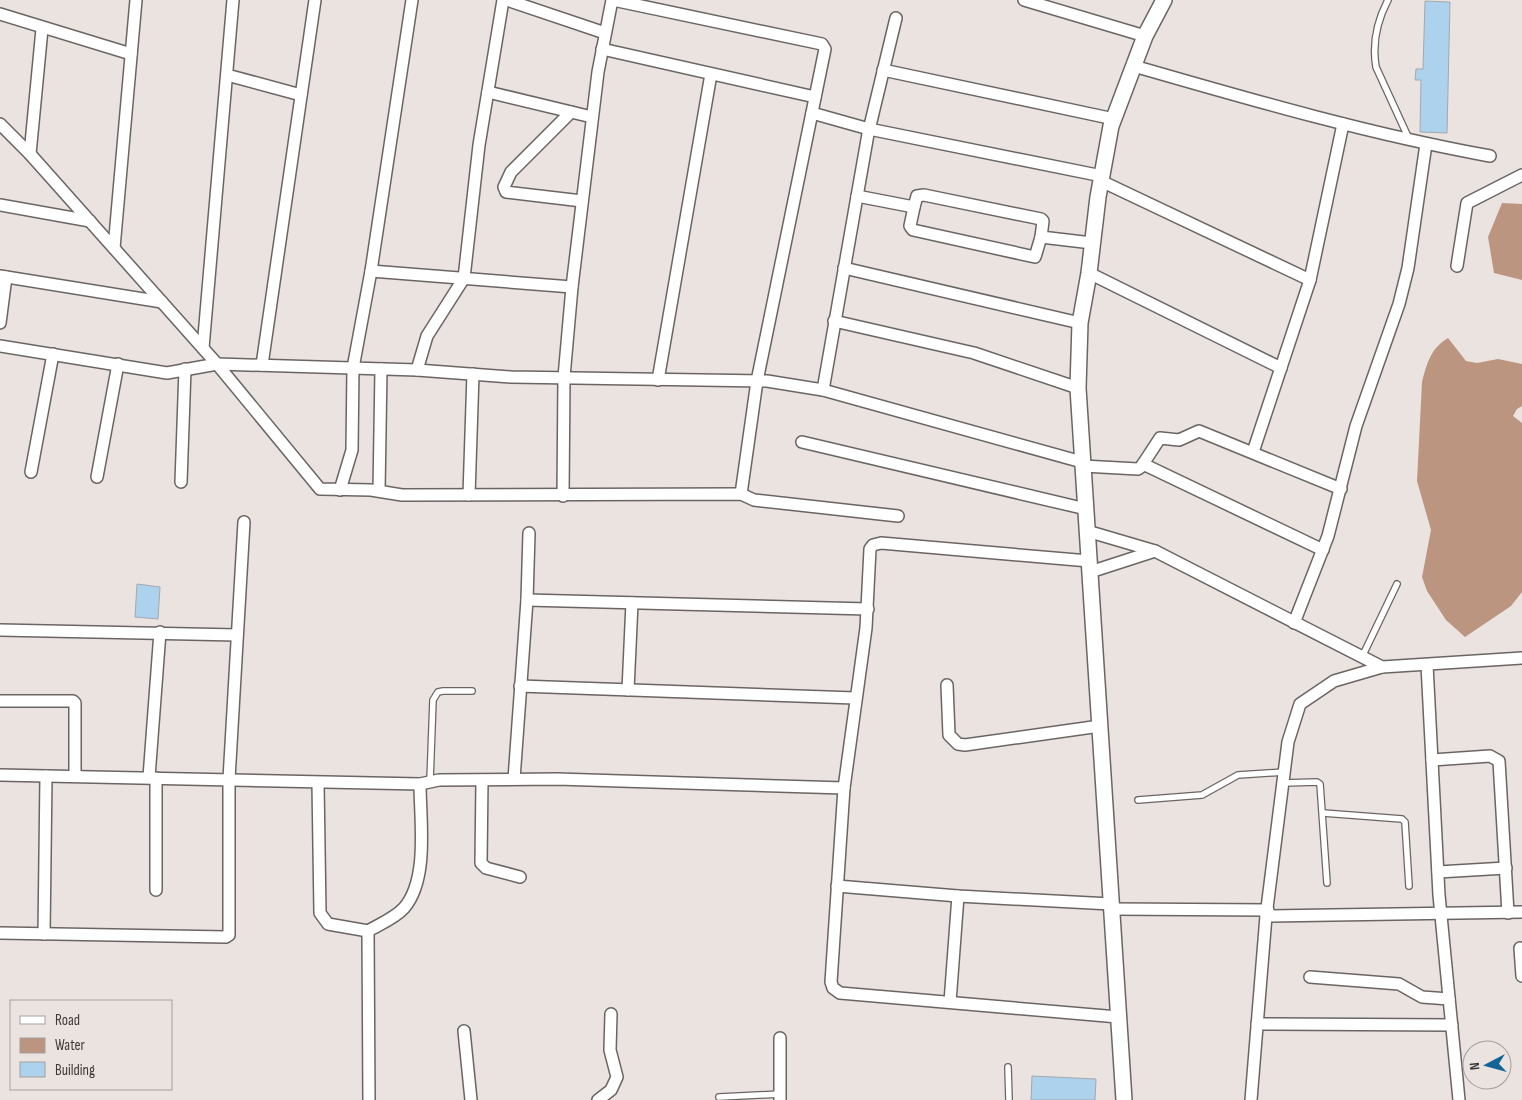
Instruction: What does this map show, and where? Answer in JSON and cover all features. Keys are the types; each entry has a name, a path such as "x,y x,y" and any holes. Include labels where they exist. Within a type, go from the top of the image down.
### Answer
{"street":[{"path":"114,248 136,0"},
{"path":"203,348 233,0"},
{"path":"262,365 315,0"},
{"path":"340,490 352,450 353,368 372,271 412,0"},
{"path":"417,370 427,336 464,278 479,144 503,0"},
{"path":"507,0 606,33"},
{"path":"563,496 564,377 572,287 592,117 602,49 612,0 822,44 825,49 757,381 741,494"},
{"path":"1024,0 1145,36"},
{"path":"1124,1100 1078,388 1080,323 1089,273 1101,178 1114,119 1145,36 1164,0"},
{"path":"0,14 42,29 131,54"},
{"path":"823,390 869,129 896,18"},
{"path":"30,154 42,29"},
{"path":"602,49 816,97"},
{"path":"1134,66 1343,124 1426,144 1490,156"},
{"path":"883,70 1114,119"},
{"path":"658,380 711,74"},
{"path":"226,75 301,95"},
{"path":"488,92 592,117"},
{"path":"571,112 511,172 504,186 506,192 582,201"},
{"path":"812,113 869,129 1101,178 1310,280"},
{"path":"0,124 30,154 203,348 320,489 379,491 402,496 741,494 754,500 898,516"},
{"path":"1253,452 1310,280 1343,124"},
{"path":"1294,622 1323,550 1341,489 1356,426 1399,304 1408,268 1426,144"},
{"path":"1457,266 1468,203 1522,175"},
{"path":"921,194 1041,219 1043,221 1041,237 1036,257 913,230 910,226 917,196 921,194"},
{"path":"857,196 914,207"},
{"path":"0,205 90,221"},
{"path":"1041,237 1092,243"},
{"path":"844,268 1080,323"},
{"path":"372,271 572,287"},
{"path":"1089,273 1281,368"},
{"path":"0,323 3,276 162,302"},
{"path":"834,321 974,353 1078,388"},
{"path":"0,346 167,373 217,364 658,380 757,381 823,390 1083,464 1138,469 1160,438 1179,440 1197,431 1341,489"},
{"path":"31,472 53,354"},
{"path":"97,477 118,364"},
{"path":"379,491 381,369"},
{"path":"181,482 185,370"},
{"path":"469,495 473,374"},
{"path":"802,442 1086,509"},
{"path":"1143,464 1323,550"},
{"path":"0,933 229,935 229,779 244,522"},
{"path":"1087,531 1155,551 1382,668"},
{"path":"514,779 527,600 528,533"},
{"path":"1118,1017 840,993 833,988 830,973 844,788 868,609 869,554 873,545 878,543 1090,566 1155,551"},
{"path":"527,600 868,609"},
{"path":"628,690 632,603"},
{"path":"0,630 237,635"},
{"path":"156,890 153,778 160,632"},
{"path":"1251,1100 1267,913 1283,778 1288,742 1300,704 1334,681 1382,668 1522,658"},
{"path":"1427,665 1441,914 1459,1100"},
{"path":"947,685 949,735 958,744 964,745 1100,726"},
{"path":"520,686 855,698"},
{"path":"0,701 73,701 75,703 76,776"},
{"path":"1432,760 1490,756 1499,760 1508,913"},
{"path":"0,775 229,779 318,784 425,783 514,779 844,788"},
{"path":"44,934 46,776"},
{"path":"482,780 481,863 486,868 520,877"},
{"path":"318,784 320,912 328,924 368,931 403,909 415,889 420,859 425,783"},
{"path":"1438,872 1506,868"},
{"path":"837,886 1112,907 1267,913 1441,914 1522,912"},
{"path":"950,1002 958,896"},
{"path":"368,931 369,1100"},
{"path":"1520,948 1522,976"},
{"path":"1310,977 1399,984 1422,997 1449,999"},
{"path":"598,1100 611,1090 617,1077 610,1050 610,1014"},
{"path":"1257,1024 1452,1025"},
{"path":"464,1030 471,1100"},
{"path":"780,1038 780,1097"}],"lane":[{"path":"1388,0 1378,23 1374,59 1410,140"},
{"path":"1362,657 1397,584"},
{"path":"425,783 433,700 438,692 472,691"},
{"path":"1138,800 1202,795 1238,775 1317,782 1322,789 1327,884"},
{"path":"1323,814 1402,820 1405,822 1409,886"},
{"path":"1008,1067 1009,1100"},
{"path":"719,1097 780,1097"}],"water":[{"path":"1502,203 1522,204 1522,280 1494,273 1488,237"},
{"path":"1448,338 1466,361 1477,363 1498,359 1522,364 1522,406 1517,409 1513,416 1522,423 1522,592 1511,606 1465,637 1446,620 1427,591 1422,577 1431,530 1417,481 1422,382 1428,362 1434,351 1437,346"}],"building":[{"path":"1425,1 1450,2 1447,133 1420,132 1421,80 1415,80 1416,69 1423,69"},
{"path":"137,584 160,587 158,619 135,617"},
{"path":"1032,1076 1096,1079 1095,1100 1031,1100"}]}
